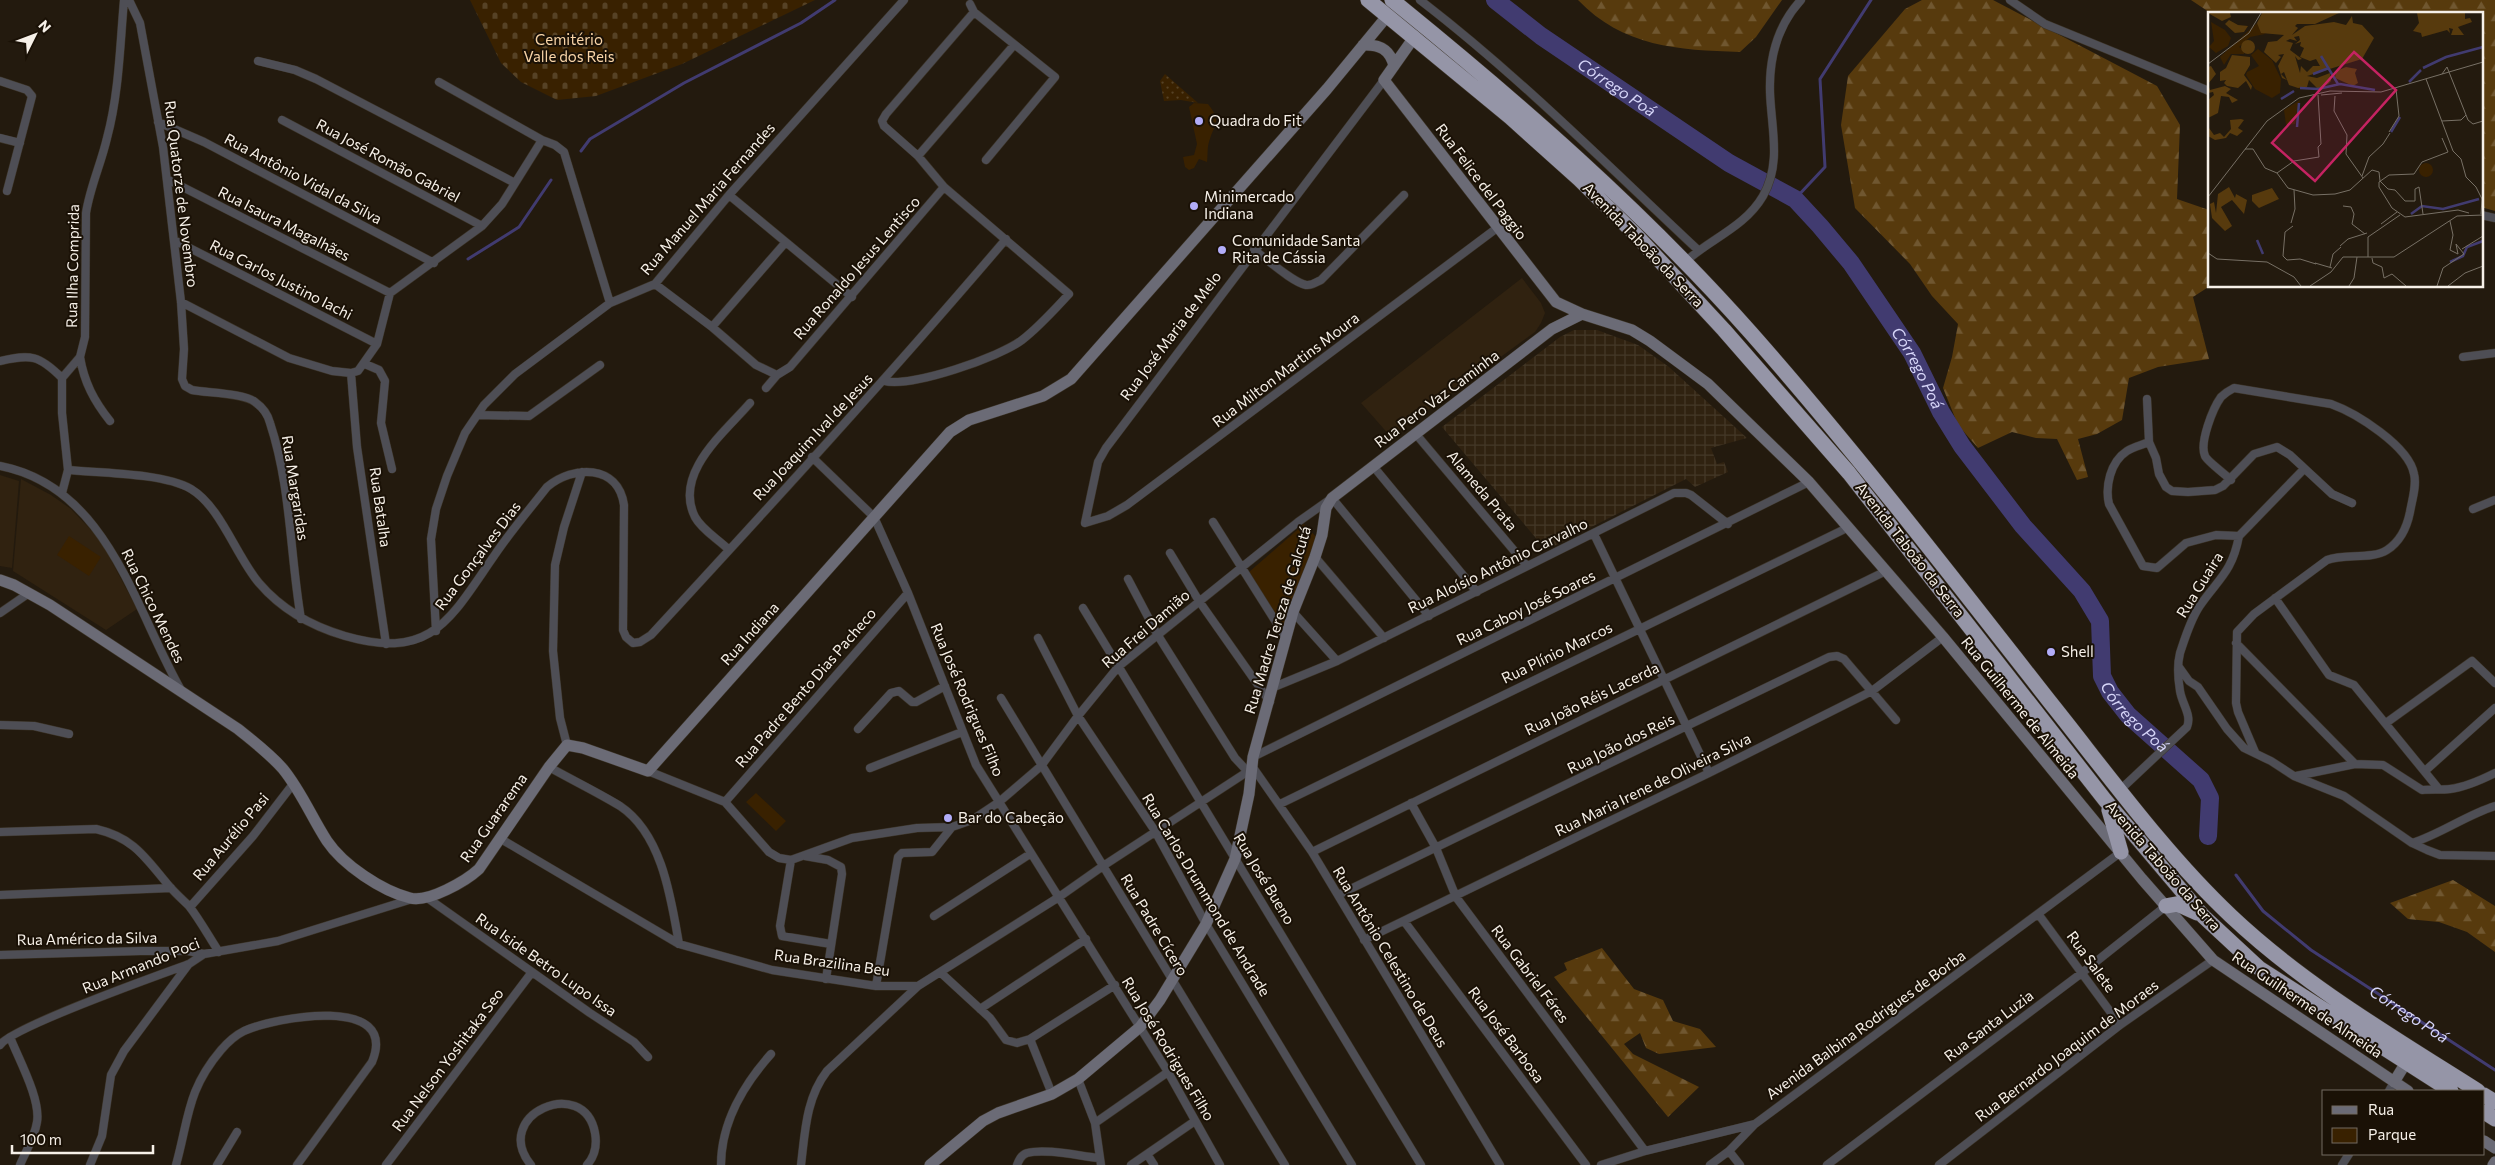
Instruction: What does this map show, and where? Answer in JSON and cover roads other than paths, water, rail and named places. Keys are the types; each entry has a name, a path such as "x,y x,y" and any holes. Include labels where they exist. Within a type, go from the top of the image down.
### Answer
{"highway":[{"name":"Avenida Taboão da Serra","path":"1368,0 1415,36 1579,179 1648,247 1756,364 1855,480 2105,800 2203,916 2258,968 2409,1056 2476,1090"},
{"name":"Avenida Taboão da Serra","path":"1392,0 1524,110 1638,214 1751,333 1874,478 2120,790 2163,842 2230,915 2276,955 2347,1006 2450,1090"},
{"path":"2105,800 2121,852"},
{"path":"2166,906 2177,904 2203,916"}],"street":[{"name":"Rua Ilha Comprida","path":"80,357 85,322 86,213 88,196 107,138 114,99 124,0"},
{"name":"Rua Quatorze de Novembro","path":"129,0 140,24 158,122 181,302 184,349 182,379 185,386 192,390"},
{"name":"Rua Manuel Maria Fernandes","path":"436,631 431,539 436,510 447,476 465,433 496,390 514,374 610,303 655,284 730,195 904,0"},
{"path":"1420,0 1454,26 1536,98 1698,250"},
{"path":"1685,262 1698,250 1710,245 1733,228 1763,196 1772,175 1776,151 1770,90 1772,61 1777,36 1801,0"},
{"path":"2010,0 2045,24 2208,91"},
{"path":"970,4 974,12 1055,77 986,160"},
{"path":"884,382 894,384 914,381 1011,347 1029,335 1069,294 944,187 918,156 884,126 882,121 974,12"},
{"name":"Rua Indiana","path":"648,771 956,427 969,420 1043,396 1058,388 1079,371 1327,89 1388,15"},
{"name":"Rua José Maria de Melo","path":"1085,523 1098,462 1106,448 1384,80 1415,36"},
{"path":"1363,45 1373,44 1382,47 1392,57 1394,66"},
{"path":"918,156 1014,45"},
{"path":"258,61 295,70 316,79 515,183"},
{"name":"Rua Felice del Paggio","path":"1384,80 1556,302"},
{"path":"0,81 27,90 32,96 7,191"},
{"path":"439,82 542,140 555,145 564,152 610,303"},
{"name":"Rua José Romão Gabriel","path":"282,120 482,226"},
{"name":"Rua Antônio Vidal da Silva","path":"158,122 204,142 434,263"},
{"path":"0,138 20,143"},
{"path":"181,302 289,358 324,369 351,373 358,370 365,364 376,344 390,293 434,263 482,226 502,204 542,140"},
{"name":"Rua Isaura Magalhães","path":"166,179 390,293"},
{"name":"Rua Ronaldo Jesus Lentisco","path":"766,388 777,375 790,367 852,297 944,187"},
{"path":"730,195 785,243 852,297"},
{"path":"1254,250 1297,281 1312,285 1321,280 1404,195"},
{"path":"2482,215 2495,218"},
{"name":"Rua Milton Martins Moura","path":"1085,523 1108,516 1126,505 1497,228"},
{"name":"Rua Joaquim Ival de Jesus","path":"632,642 640,642 651,635 812,457 884,382 1006,239"},
{"name":"Rua Carlos Justino Iachi","path":"174,240 376,344"},
{"path":"712,327 785,243"},
{"path":"655,284 712,327 756,365 777,375"},
{"path":"1556,302 1560,323 1582,314"},
{"name":"Rua Guilherme de Almeida","path":"1556,302 1582,314 1632,330 1708,384 1809,482 1943,637 2213,960 2391,1087 2404,1090"},
{"name":"Rua Pero Vaz Caminha","path":"1332,498 1560,323"},
{"path":"2463,357 2495,354"},
{"path":"0,361 34,357 49,365 62,378"},
{"path":"62,492 68,470 62,413 62,378 80,357"},
{"path":"80,357 84,378 90,392 110,421"},
{"path":"365,364 379,370 385,381 380,423 392,469"},
{"path":"478,415 529,416 600,365"},
{"name":"Rua Batalha","path":"351,373 357,447 386,644"},
{"path":"2231,480 2204,456 2204,444 2212,413 2222,396 2234,388 2331,404 2345,409 2366,422 2410,462 2415,480 2406,530 2390,548 2379,553 2327,560 2246,620 2237,632 2236,703 2255,752"},
{"name":"Rua Margaridas","path":"192,390 244,397 254,401 263,409 270,422 284,484 294,580 301,619"},
{"path":"2147,399 2149,442 2156,458 2158,474 2166,487 2172,491 2215,490 2231,480 2254,454 2277,447 2290,455 2332,494 2352,503"},
{"path":"728,549 700,524 691,504 691,488 703,455 750,404"},
{"name":"Alameda Prata","path":"1415,433 1527,566"},
{"name":"Rua Guaira","path":"2120,790 2187,727 2189,722 2180,692 2178,666 2186,634 2197,609 2225,576 2235,556 2239,536 2216,535 2186,543 2157,568 2143,566 2109,504 2106,486 2114,467 2126,451 2149,442"},
{"name":"Rua José Rodrigues Filho","path":"812,457 874,517 908,593 976,765 1030,854 1115,985 1168,1072 1220,1165"},
{"name":"Rua Chico Mendes","path":"0,466 33,476 62,492 97,529 115,557 142,607 169,670 183,694"},
{"path":"1373,466 1477,592"},
{"path":"2239,536 2304,469"},
{"name":"Rua Gonçalves Dias","path":"68,470 162,479 191,489 203,499 213,512 259,583 289,611 301,619 344,636 386,644 421,639 436,631 456,612 495,554 547,487 557,478 582,472 600,472 609,477 623,493 623,630 626,637 632,642"},
{"path":"582,472 564,528 555,566 554,651 560,718 567,745 583,748 648,771 725,802 769,852 779,858 791,860 852,838 916,828 952,827"},
{"name":"Rua Caboy José Soares","path":"1251,767 1809,482"},
{"name":"Rua Aloísio Antônio Carvalho","path":"1274,687 1337,661 1674,493 1680,492 1691,495 1728,524"},
{"path":"1332,498 1429,616"},
{"name":"Rua Madre Tereza de Calcutá","path":"930,1165 983,1121 998,1112 1052,1094 1078,1078 1140,1027 1172,981 1206,924 1235,859 1251,767 1286,638 1322,535 1326,508 1332,498"},
{"name":"Rua Frei Damião","path":"952,827 972,820 999,802 1042,766 1078,716 1118,667 1298,522 1332,498"},
{"path":"2473,509 2495,500"},
{"path":"1213,522 1286,638"},
{"name":"Rua Plínio Marcos","path":"1280,804 1847,528"},
{"path":"1594,534 1638,629 1709,773"},
{"path":"1170,553 1199,601 1270,702"},
{"path":"1315,557 1384,638"},
{"name":"Rua João Réis Lacerda","path":"1312,852 1886,571"},
{"name":"Rua Antônio Celestino de Deus","path":"1128,579 1157,634 1235,758 1251,767 1280,804 1312,852 1500,1165"},
{"path":"0,580 29,593 262,748 283,769 340,857 366,877 412,899"},
{"path":"0,613 29,593"},
{"name":"Rua Padre Bento Dias Pacheco","path":"725,802 908,593"},
{"path":"2276,598 2329,675 2354,685 2438,788"},
{"name":"Rua José Bueno","path":"1083,608 1421,1165"},
{"path":"1294,612 1337,661"},
{"name":"Rua Maria Irene de Oliveira Silva","path":"1364,940 1709,773 1872,691 1943,637"},
{"name":"Rua Carlos Drummond de Andrade","path":"1038,638 1078,716 1154,831 1206,924 1352,1165"},
{"path":"2236,643 2355,764"},
{"name":"Rua João dos Reis","path":"1338,895 1686,728 1829,657 1837,656 1844,659 1896,720"},
{"path":"2386,723 2472,661 2495,683"},
{"path":"2178,666 2189,680 2198,687 2244,748 2255,752 2294,776 2344,796 2412,843 2440,855 2495,856"},
{"path":"858,729 891,693 899,691 916,702 944,686"},
{"name":"Rua Padre Cícero","path":"1001,698 1285,1165"},
{"path":"2425,771 2495,708"},
{"path":"0,725 34,726 70,734"},
{"path":"870,768 962,732"},
{"name":"Rua Guararema","path":"412,899 426,897 469,878 501,838 549,767 567,745"},
{"path":"2294,776 2355,764 2383,765 2422,790 2438,788 2448,790 2476,782 2495,773"},
{"path":"549,767 621,807 643,829 668,882 679,944"},
{"path":"801,1165 806,1120 816,1085 833,1066 918,986 1059,897 1154,831 1202,802 1251,767"},
{"name":"Rua Aurélio Pasi","path":"190,907 253,836 293,784"},
{"name":"Rua Gabriel Féres","path":"1411,802 1436,848 1456,897 1645,1152"},
{"path":"2412,843 2428,838 2474,813 2495,806"},
{"path":"876,986 898,857 902,853 930,853 940,844 952,827"},
{"path":"0,832 96,829 112,833 133,844 146,856 171,888 190,907 218,952"},
{"name":"Rua Brazilina Beu","path":"501,838 679,944 772,970 876,986 918,986"},
{"name":"Avenida Balbina Rodrigues de Borba","path":"1601,1165 1755,1124 2039,915 2121,852"},
{"path":"934,916 1030,854"},
{"path":"803,856 828,860 841,867 842,874 826,979"},
{"path":"791,860 780,926 782,936 832,944"},
{"path":"0,895 171,888"},
{"name":"Rua Iside Betro Lupo Issa","path":"426,897 634,1042 648,1057"},
{"name":"Rua Armando Poci","path":"0,1043 38,1022 189,964 204,954 278,941 412,899"},
{"name":"Rua Santa Luzia","path":"1827,1165 2083,972 2166,906"},
{"name":"Rua Salete","path":"2039,915 2083,972 2120,1025"},
{"name":"Rua José Barbosa","path":"1404,921 1586,1165"},
{"path":"980,1009 1086,939"},
{"name":"Rua Américo da Silva","path":"0,955 141,951 188,951 204,954"},
{"name":"Rua Bernardo Joaquim de Moraes","path":"1939,1165 2120,1025 2213,960"},
{"path":"90,1165 102,1136 109,1087 114,1069 124,1051 189,964"},
{"name":"Rua Nelson Yoshitaka Seo","path":"386,1165 532,972"},
{"path":"940,972 990,1018 1006,1040 1017,1043 1030,1039 1115,985"},
{"path":"176,1165 188,1108 195,1091 218,1055 242,1032 257,1026 283,1020 337,1015 350,1016 362,1022 370,1029 376,1041 376,1052 372,1062 297,1165"},
{"path":"10,1037 35,1101 38,1115 33,1137 20,1165"},
{"path":"1030,1039 1052,1094"},
{"path":"721,1165 724,1139 742,1090 771,1054"},
{"path":"2391,1087 2409,1056"},
{"path":"1095,1123 1168,1072"},
{"path":"1018,1165 1020,1158 1026,1154 1042,1153 1100,1162 1095,1123 1078,1078"},
{"path":"532,1165 522,1147 522,1135 526,1123 533,1114 543,1107 555,1103 567,1104 578,1109 588,1117 594,1128 596,1140 594,1152 587,1165"},
{"path":"1131,1165 1195,1121"},
{"path":"1710,1165 1729,1150 1755,1124"},
{"path":"217,1165 237,1132"},
{"path":"1729,1150 1740,1165"},
{"path":"1148,1154 1154,1165"}],"waterway":[{"path":"581,151 590,139 684,83 801,23 835,0"},
{"name":"Córrego Poá","path":"1495,0 1541,36 1729,163 1795,199 1820,226 1851,263 1912,353 1941,412 1962,446 2023,526 2082,591 2100,621 2102,676 2110,692 2128,715 2201,780 2210,798 2208,836"},
{"path":"1795,199 1825,167 1820,79 1871,0"},
{"path":"468,259 519,227 551,180"},
{"name":"Córrego Poá","path":"2236,875 2263,911 2311,950 2495,1070"}],"place":[{"name":"Quadra do Fit","path":"1199,121"},
{"name":"Minimercado Indiana","path":"1194,206"},
{"name":"Comunidade Santa Rita de Cássia","path":"1222,250"},
{"name":"Shell","path":"2051,652"},
{"name":"Bar do Cabeção","path":"948,818"}],"park label":[{"name":"Cemitério Valle dos Reis","path":"569,48"}]}
